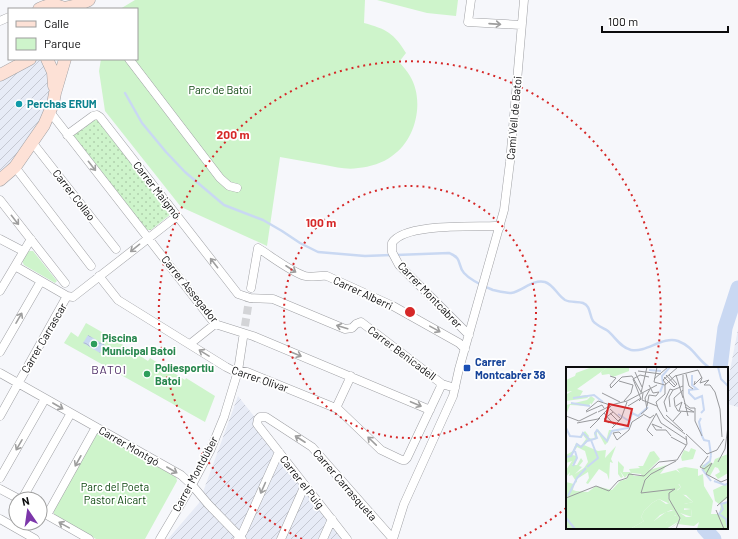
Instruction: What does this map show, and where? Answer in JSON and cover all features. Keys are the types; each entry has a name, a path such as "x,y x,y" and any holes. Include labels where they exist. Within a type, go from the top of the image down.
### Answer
{"street":[{"path":"42,8 56,6 65,8 78,5 89,0"},
{"path":"91,8 98,0"},
{"path":"471,0 468,22 521,26"},
{"name":"Camí Vell de Batoi","path":"469,335 504,210 510,162 524,0"},
{"path":"0,75 11,60"},
{"path":"0,75 28,60"},
{"path":"0,180 15,167 44,125 53,116 55,93 53,72 47,60"},
{"path":"55,93 65,60"},
{"path":"130,60 220,178 229,186 237,188"},
{"name":"Carrer Maigmó","path":"68,135 93,116 97,115 100,117 238,294"},
{"name":"Carrer Assegador","path":"53,116 215,324 253,336 430,410"},
{"name":"Carrer Collao","path":"32,142 116,249"},
{"path":"15,167 91,266"},
{"path":"0,200 65,283"},
{"name":"Carrer Carrascar","path":"0,416 67,296 73,297 176,216"},
{"name":"Carrer Montcabrer","path":"393,539 404,504 450,402 469,335 399,265 395,259 392,243 397,237 421,230 446,226 500,227"},
{"path":"0,239 23,250"},
{"path":"0,292 23,250 31,239"},
{"name":"Carrer Alberri","path":"251,288 258,248 299,274 309,277 322,275 327,276 393,306 459,343 465,349"},
{"path":"15,266 67,296"},
{"name":"Carrer Olivar","path":"99,276 118,300 232,370 247,372 340,410 381,450 405,460 430,410"},
{"path":"0,352 40,281"},
{"name":"Carrer Benicadell","path":"238,294 250,298 272,299 345,329 352,328 358,322 362,323 442,384 455,388"},
{"path":"190,344 215,324"},
{"name":"Carrer Montdúber","path":"160,539 192,485 213,444 224,416 238,371 243,338"},
{"name":"Carrer Montgó","path":"0,373 182,475 240,538"},
{"path":"336,408 350,376"},
{"path":"430,410 442,384"},
{"path":"0,478 45,399"},
{"path":"27,491 71,413"},
{"name":"Carrer Carrasqueta","path":"257,424 260,417 266,417 312,447 393,539"},
{"name":"Carrer el Puig","path":"257,424 347,539"},
{"path":"48,506 96,427"},
{"path":"240,538 279,452"},
{"path":"282,539 305,485"},
{"path":"48,515 89,539"},
{"path":"0,519 35,539"},
{"path":"323,539 332,519"}],"shaded area":[{"name":"Perchas ERUM","path":"17,60 54,60 55,101 0,180 0,74"},
{"path":"738,329 738,407 728,404 728,381"},
{"path":"238,396 351,539 168,539 199,503"}],"green space":[{"name":"Parc de Batoi","path":"135,0 365,0 364,23 378,27 389,33 402,46 406,53 399,62 410,76 415,86 417,108 416,119 412,130 407,140 392,156 380,163 367,167 350,169 280,157 267,246 181,207 105,111 99,71 101,60 138,60 138,8 122,8"},
{"path":"377,0 458,0 456,16 427,13"},
{"path":"94,120 98,120 171,214 151,230 147,230 73,137 74,133 81,129 82,130"},
{"path":"29,251 33,251 57,281 55,283 24,265 22,261"},
{"name":"Poliesportiu Batoi","path":"86,323 148,361 150,358 185,380 186,378 215,396 205,422 64,343 71,332 78,337"},
{"name":"Parc del Poeta Pastor Aicart","path":"97,434 102,435 176,477 177,481 145,539 96,539 54,515 54,509"}],"water":[{"name":"Piscina Municipal Batoi","path":"88,335 105,345 100,353 83,343"}],"waterway":[{"path":"125,93 142,123 166,152 185,172 224,205 263,220 300,243 318,252 365,256 391,255"},
{"path":"396,255 449,253 458,259 462,270 470,278 477,283 502,292 515,292 536,282 548,283 565,300 586,304 594,322 608,331 621,345 627,349 637,350 660,342 672,340 678,341 692,350 709,367"},
{"path":"720,367 725,328 738,288"},
{"path":"705,529 714,539"}],"tunnel":[{"path":"243,338 251,288"}],"place":[{"name":"Perchas ERUM","path":"19,104"},
{"name":"Piscina Municipal Batoi","path":"94,344"},
{"name":"Carrer Montcabrer 38","path":"467,368"},
{"name":"Poliesportiu Batoi","path":"147,374"}],"district":[{"name":"BATOI","path":"109,370"}]}
